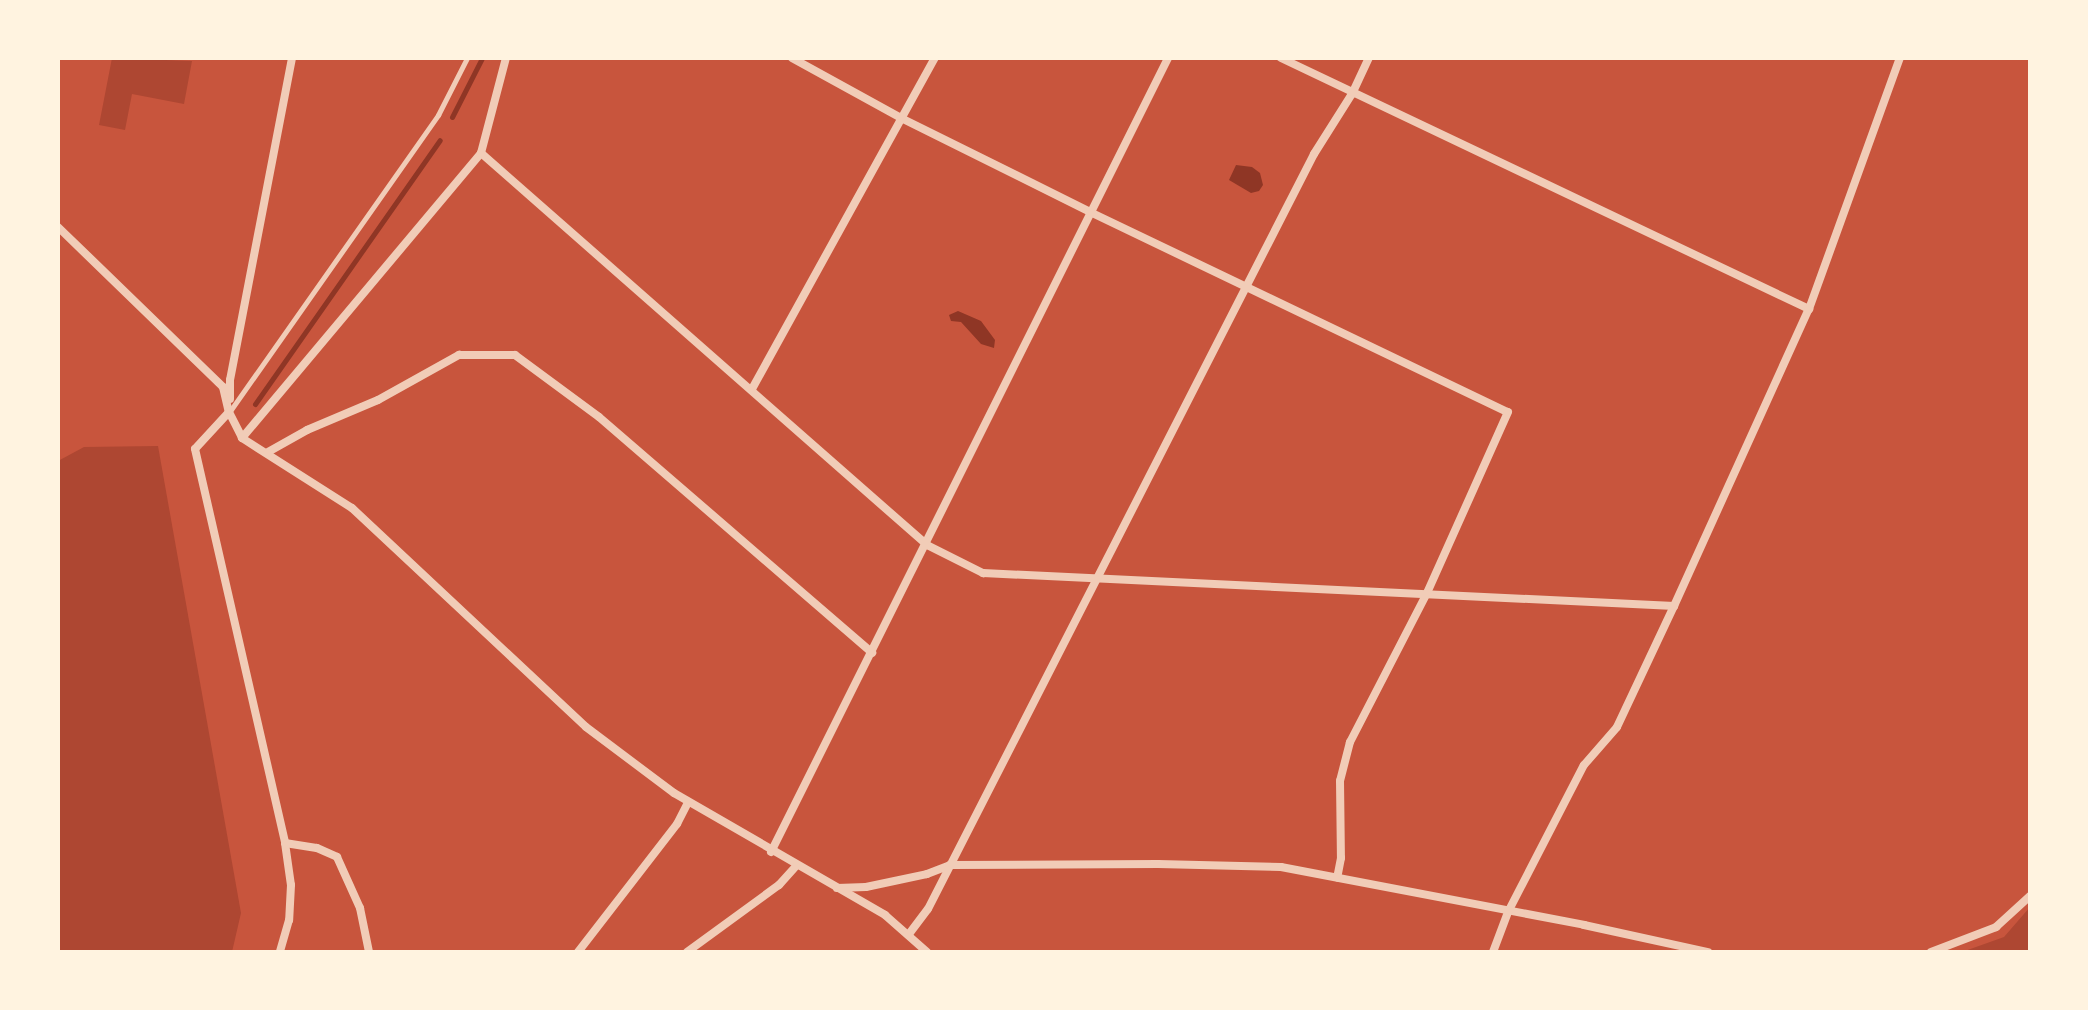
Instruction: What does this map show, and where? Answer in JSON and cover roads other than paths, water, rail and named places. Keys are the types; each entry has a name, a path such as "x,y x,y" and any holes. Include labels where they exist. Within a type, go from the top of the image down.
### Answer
{"street":[{"path":"280,952 289,920 291,885 285,843 195,449 229,412 230,380 292,58"},
{"path":"242,438 481,153 506,58"},
{"path":"792,58 901,118 1090,212 1508,412 1427,593 1350,742 1340,781 1341,858 1337,878"},
{"path":"752,389 935,58"},
{"path":"771,852 1168,58"},
{"path":"1281,58 1809,309"},
{"path":"909,934 928,909 1314,154 1352,94 1369,58"},
{"path":"1493,952 1508,912 1584,765 1617,727 1674,606 1809,309 1900,58"},
{"path":"481,153 927,545 983,573 1095,581 1674,606"},
{"path":"58,227 223,387 229,412 242,438 352,508 586,727 688,802 885,915 927,952"},
{"path":"268,452 307,430 378,400 459,355 515,355 599,417 872,653"},
{"path":"578,952 677,824 688,802"},
{"path":"285,843 317,848 337,857 360,908 369,952"},
{"path":"836,888 866,887 927,874 950,865 1281,867 1708,952"},
{"path":"687,952 779,885 796,866"},
{"path":"1931,952 1996,927 2030,896"}],"lane":[{"path":"229,412 438,115 467,58"}],"waterway":[{"path":"452,117 482,58"},
{"path":"255,404 440,140"}]}
